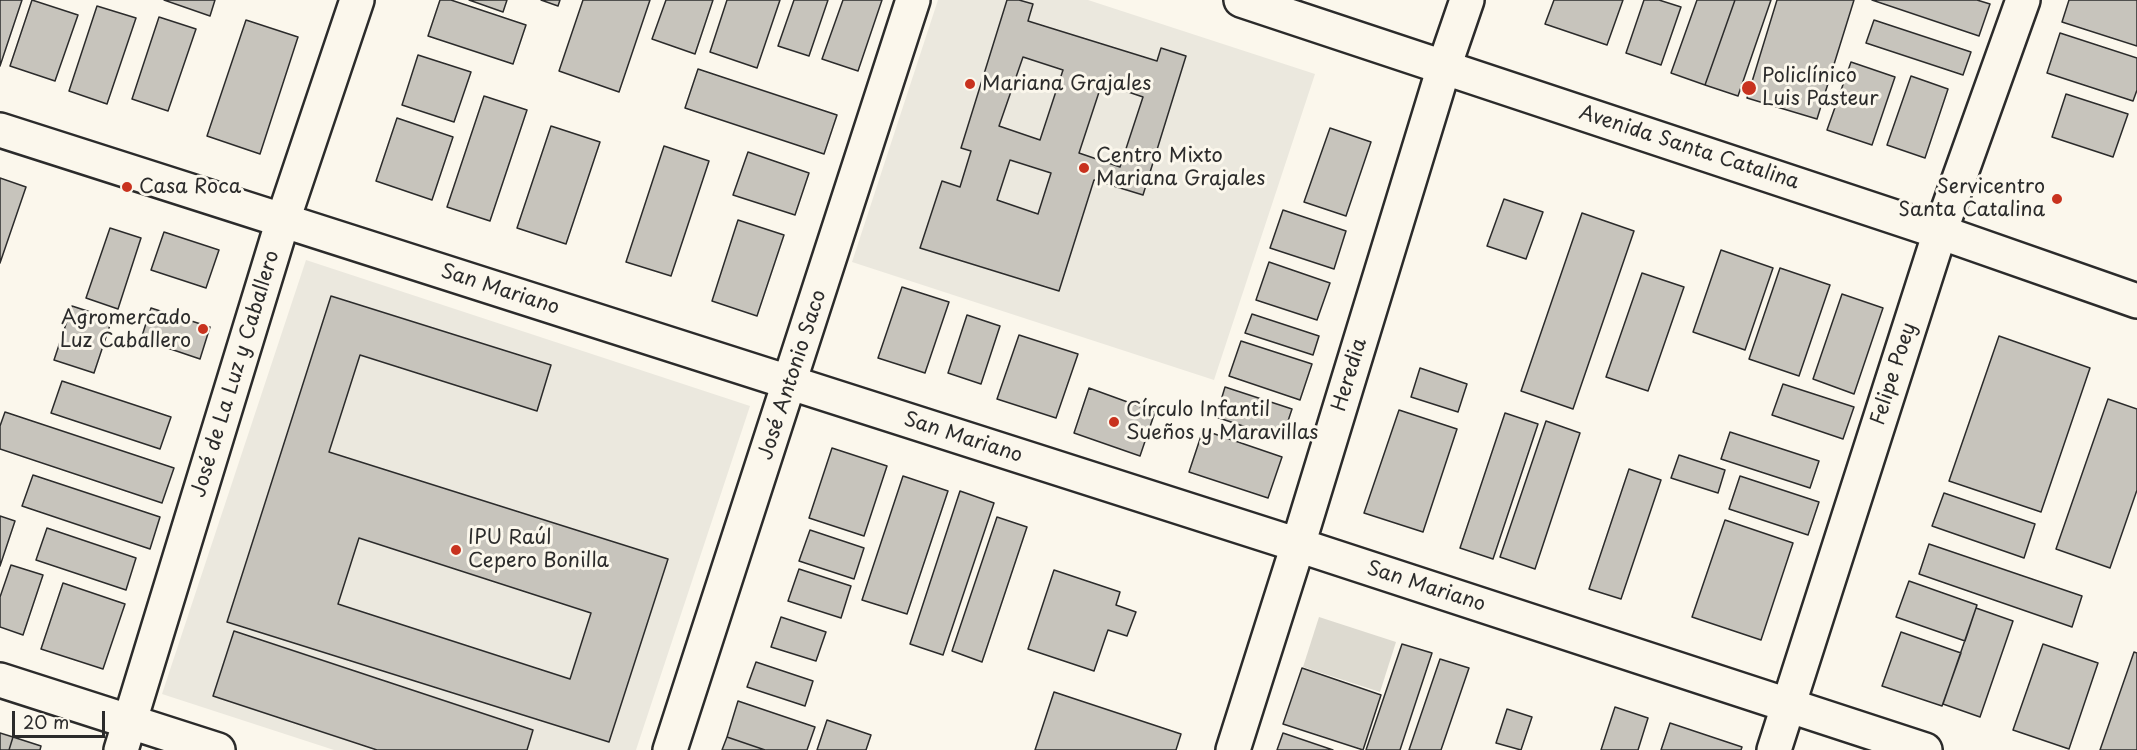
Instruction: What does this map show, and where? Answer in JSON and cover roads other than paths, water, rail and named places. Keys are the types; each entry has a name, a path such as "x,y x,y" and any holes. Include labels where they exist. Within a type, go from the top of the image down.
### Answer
{"street":[{"name":"José de La Luz y Caballero","path":"126,736 283,220 357,0"},
{"name":"José Antonio Saco","path":"670,750 914,0"},
{"name":"Avenida Santa Catalina","path":"1241,0 1940,232 2137,301"},
{"name":"Heredia","path":"1233,750 1444,67 1467,0"},
{"name":"Felipe Poey","path":"1774,750 1940,232 2023,0"},
{"name":"San Mariano","path":"0,130 1298,545 1925,750"},
{"path":"0,681 126,736 218,750"}],"place":[{"name":"Mariana Grajales","path":"970,84"},
{"name":"Policlínico Luis Pasteur","path":"1749,88"},
{"name":"Centro Mixto Mariana Grajales","path":"1084,168"},
{"name":"Casa Roca","path":"127,187"},
{"name":"Servicentro Santa Catalina","path":"2057,199"},
{"name":"Agromercado Luz Caballero","path":"203,329"},
{"name":"Círculo Infantil Sueños y Maravillas","path":"1114,422"},
{"name":"IPU Raúl Cepero Bonilla","path":"456,550"}]}
